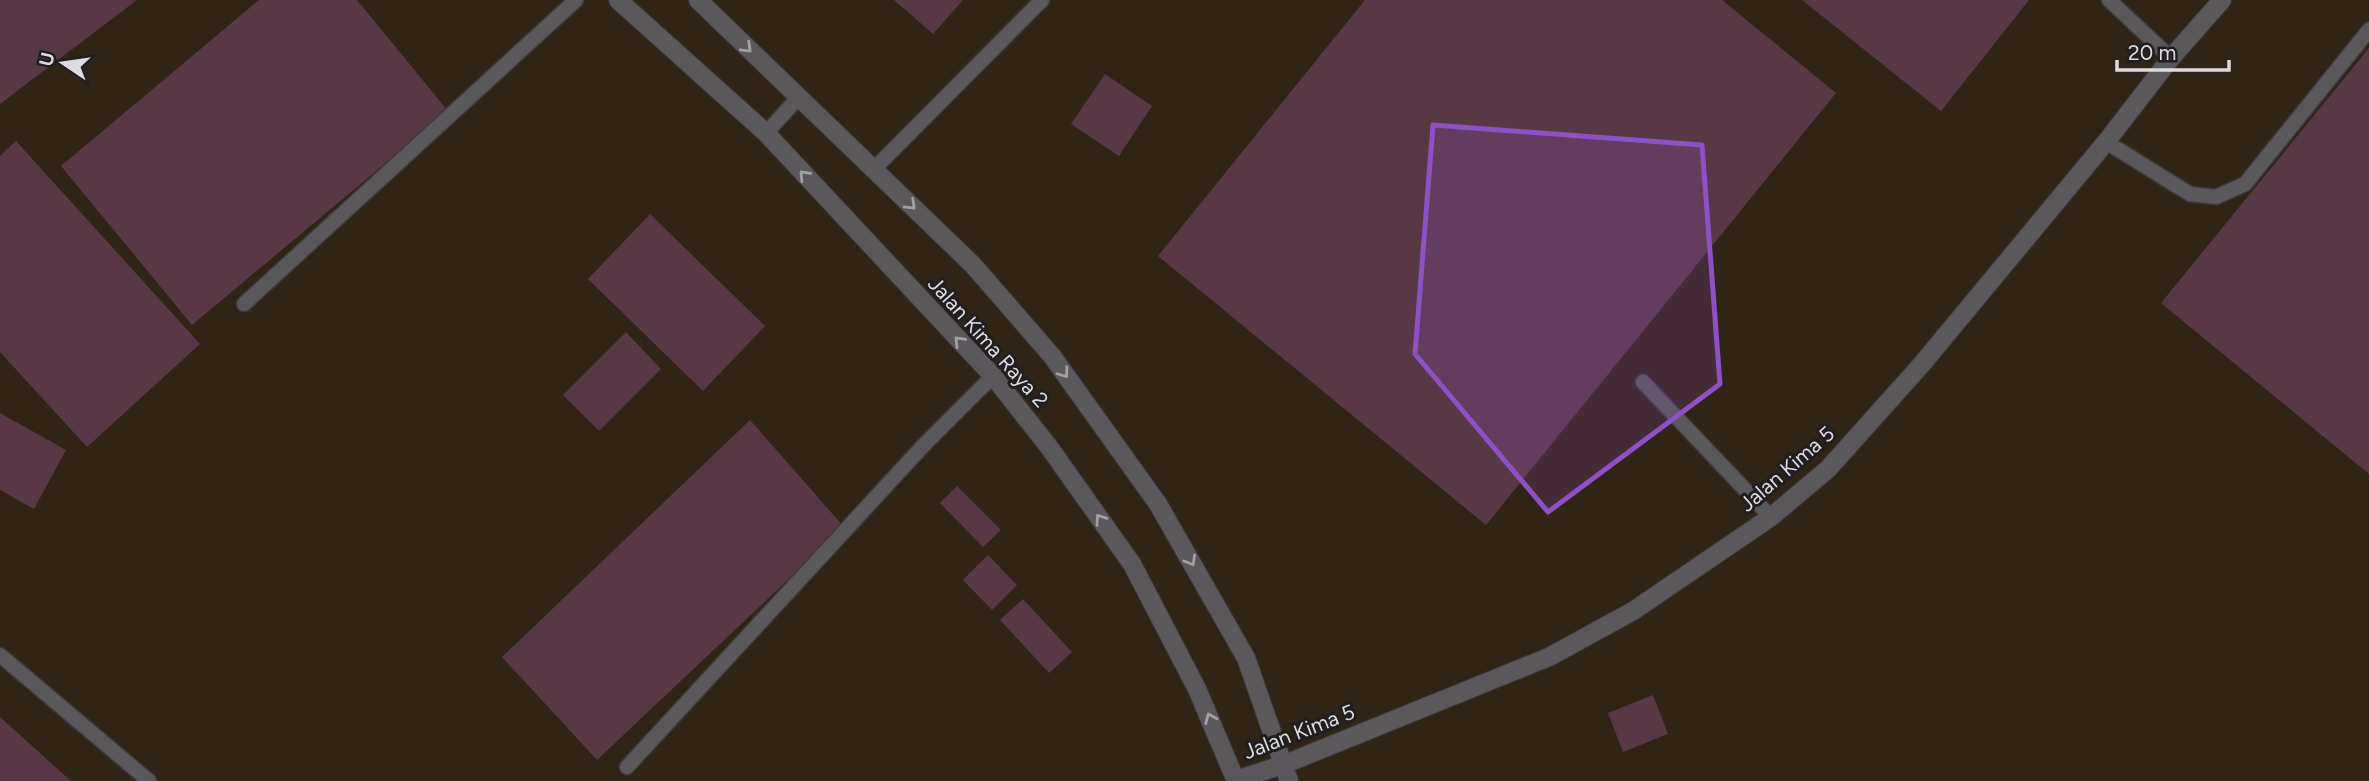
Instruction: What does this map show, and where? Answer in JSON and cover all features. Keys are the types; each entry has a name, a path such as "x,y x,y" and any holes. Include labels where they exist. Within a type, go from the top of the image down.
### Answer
{"street":[{"name":"Jalan Kima Raya 2","path":"618,0 766,133 993,376 1049,447 1132,564 1198,689 1236,780"},
{"name":"Jalan Kima Raya 2","path":"698,0 973,265 1052,356 1158,504 1247,659 1287,773"},
{"name":"Jalan Kima 5","path":"1236,780 1287,773 1549,657 1633,611 1772,517 1828,469 1922,364 2106,142 2171,58 2222,0"}],"lane":[{"path":"244,303 576,0"},
{"path":"874,169 1042,0"},
{"path":"2109,0 2171,58"},
{"path":"2106,142 2190,194 2216,197 2245,184 2369,30"},
{"path":"766,133 798,98"},
{"path":"628,767 922,447 993,376"},
{"path":"1643,382 1772,517"},
{"path":"0,655 149,781"}],"highlighted area":[{"path":"1433,125 1702,145 1720,384 1548,512 1415,354"}],"shaded area":[{"path":"0,0 2369,0 2369,781 0,781"}],"building":[{"path":"0,0 137,0 0,104"},
{"path":"259,0 357,0 448,111 192,325 61,166"},
{"path":"894,0 963,0 933,34"},
{"path":"1365,0 1722,0 1836,93 1486,525 1158,256"},
{"path":"1802,0 2029,0 1941,111"},
{"path":"2369,48 2369,474 2161,303"},
{"path":"1105,74 1152,106 1119,156 1071,124"},
{"path":"16,141 200,344 87,447 0,352 0,156"},
{"path":"650,214 765,326 703,391 588,279"},
{"path":"626,332 661,369 599,431 563,395"},
{"path":"0,413 66,450 34,509 0,490"},
{"path":"750,420 844,527 597,760 502,657"},
{"path":"957,486 1001,530 983,547 940,503"},
{"path":"988,555 1017,585 992,610 963,580"},
{"path":"1023,599 1072,652 1049,673 1000,620"},
{"path":"1653,695 1668,734 1623,752 1608,713"},
{"path":"0,717 71,781 0,781"}]}
